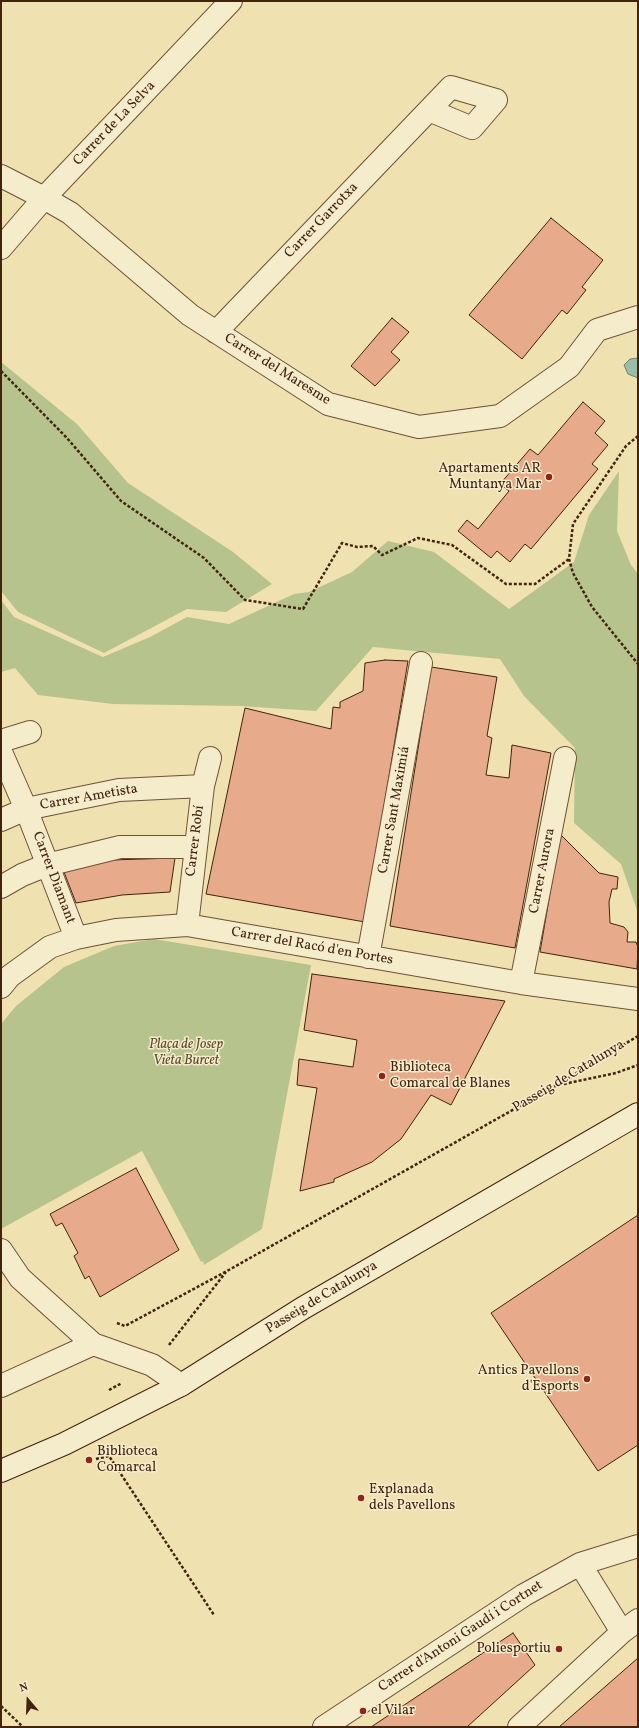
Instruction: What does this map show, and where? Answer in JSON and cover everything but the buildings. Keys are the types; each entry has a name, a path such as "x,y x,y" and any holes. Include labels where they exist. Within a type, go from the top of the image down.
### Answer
{"street":[{"name":"Carrer de La Selva","path":"1,248 44,198 219,5"},
{"name":"Carrer Garrotxa","path":"216,332 429,110"},
{"name":"Carrer del Maresme","path":"1,176 70,213 190,316 328,404 419,427 500,416 569,367 597,330 638,317"},
{"name":"Carrer Sant Maximiá","path":"368,957 421,663"},
{"path":"1,741 30,732"},
{"name":"Carrer Diamant","path":"1,752 26,809 76,938"},
{"name":"Carrer Robí","path":"187,925 203,786 210,758"},
{"name":"Carrer Aurora","path":"521,983 565,758"},
{"name":"Carrer Ametista","path":"1,820 26,809 119,790 203,786"},
{"path":"1,888 22,874 47,865 120,847 195,847"},
{"name":"Carrer del Racó d'en Portes","path":"1,987 10,976 50,947 76,938 116,930 187,925 521,983 638,999"},
{"name":"Passeig de Catalunya","path":"1,1471 64,1444 180,1385 303,1308 638,1114"},
{"path":"1,1250 11,1277 93,1344 152,1365 180,1385"},
{"path":"1,1386 93,1344"},
{"name":"Carrer d'Antoni Gaudí i Cortnet","path":"324,1727 524,1595 580,1564 638,1546"},
{"path":"519,1727 630,1626 580,1564"}],"path":[{"path":"1,371 67,438 121,500 204,558 245,600 302,609 342,543 357,547 373,546 382,555 418,538 452,545 506,584 535,584 569,559"},
{"path":"638,436 626,446 574,524 569,559 574,573 592,607 638,664"},
{"name":"Passeig de Catalunya","path":"112,1321 125,1326 557,1085 638,1036"},
{"path":"557,1085 616,1074 638,1065"},
{"path":"90,1460 109,1456 214,1615"},
{"path":"1,1706 24,1727"}],"green space":[{"path":"1,362 77,424 128,483 233,552 272,584 226,612 187,609 104,653 18,612 1,591"},
{"path":"619,471 617,531 631,565 638,574 638,913 621,864 574,823 575,748 524,696 500,659 373,647 316,711 240,706 113,704 38,695 15,668 1,672 1,600 14,617 103,657 150,637 187,617 229,624 294,594 309,592 352,572 388,541 434,552 509,609 574,562 589,515"},
{"name":"Plaça de Josep Vieta Burcet","path":"154,939 311,965 262,1229 204,1265 203,1261 201,1262 142,1151 1,1229 1,1024 16,1006 64,967 114,946"}],"shaded area":[{"path":"638,358 638,378 628,374 624,365 630,359"}],"place":[{"name":"Apartaments AR Muntanya Mar","path":"549,477"},
{"name":"Biblioteca Comarcal de Blanes","path":"382,1076"},
{"name":"Antics Pavellons d'Esports","path":"587,1379"},
{"name":"Biblioteca Comarcal","path":"89,1460"},
{"name":"Explanada dels Pavellons","path":"361,1498"},
{"name":"Poliesportiu","path":"559,1649"},
{"name":"el Vilar","path":"363,1711"}]}
